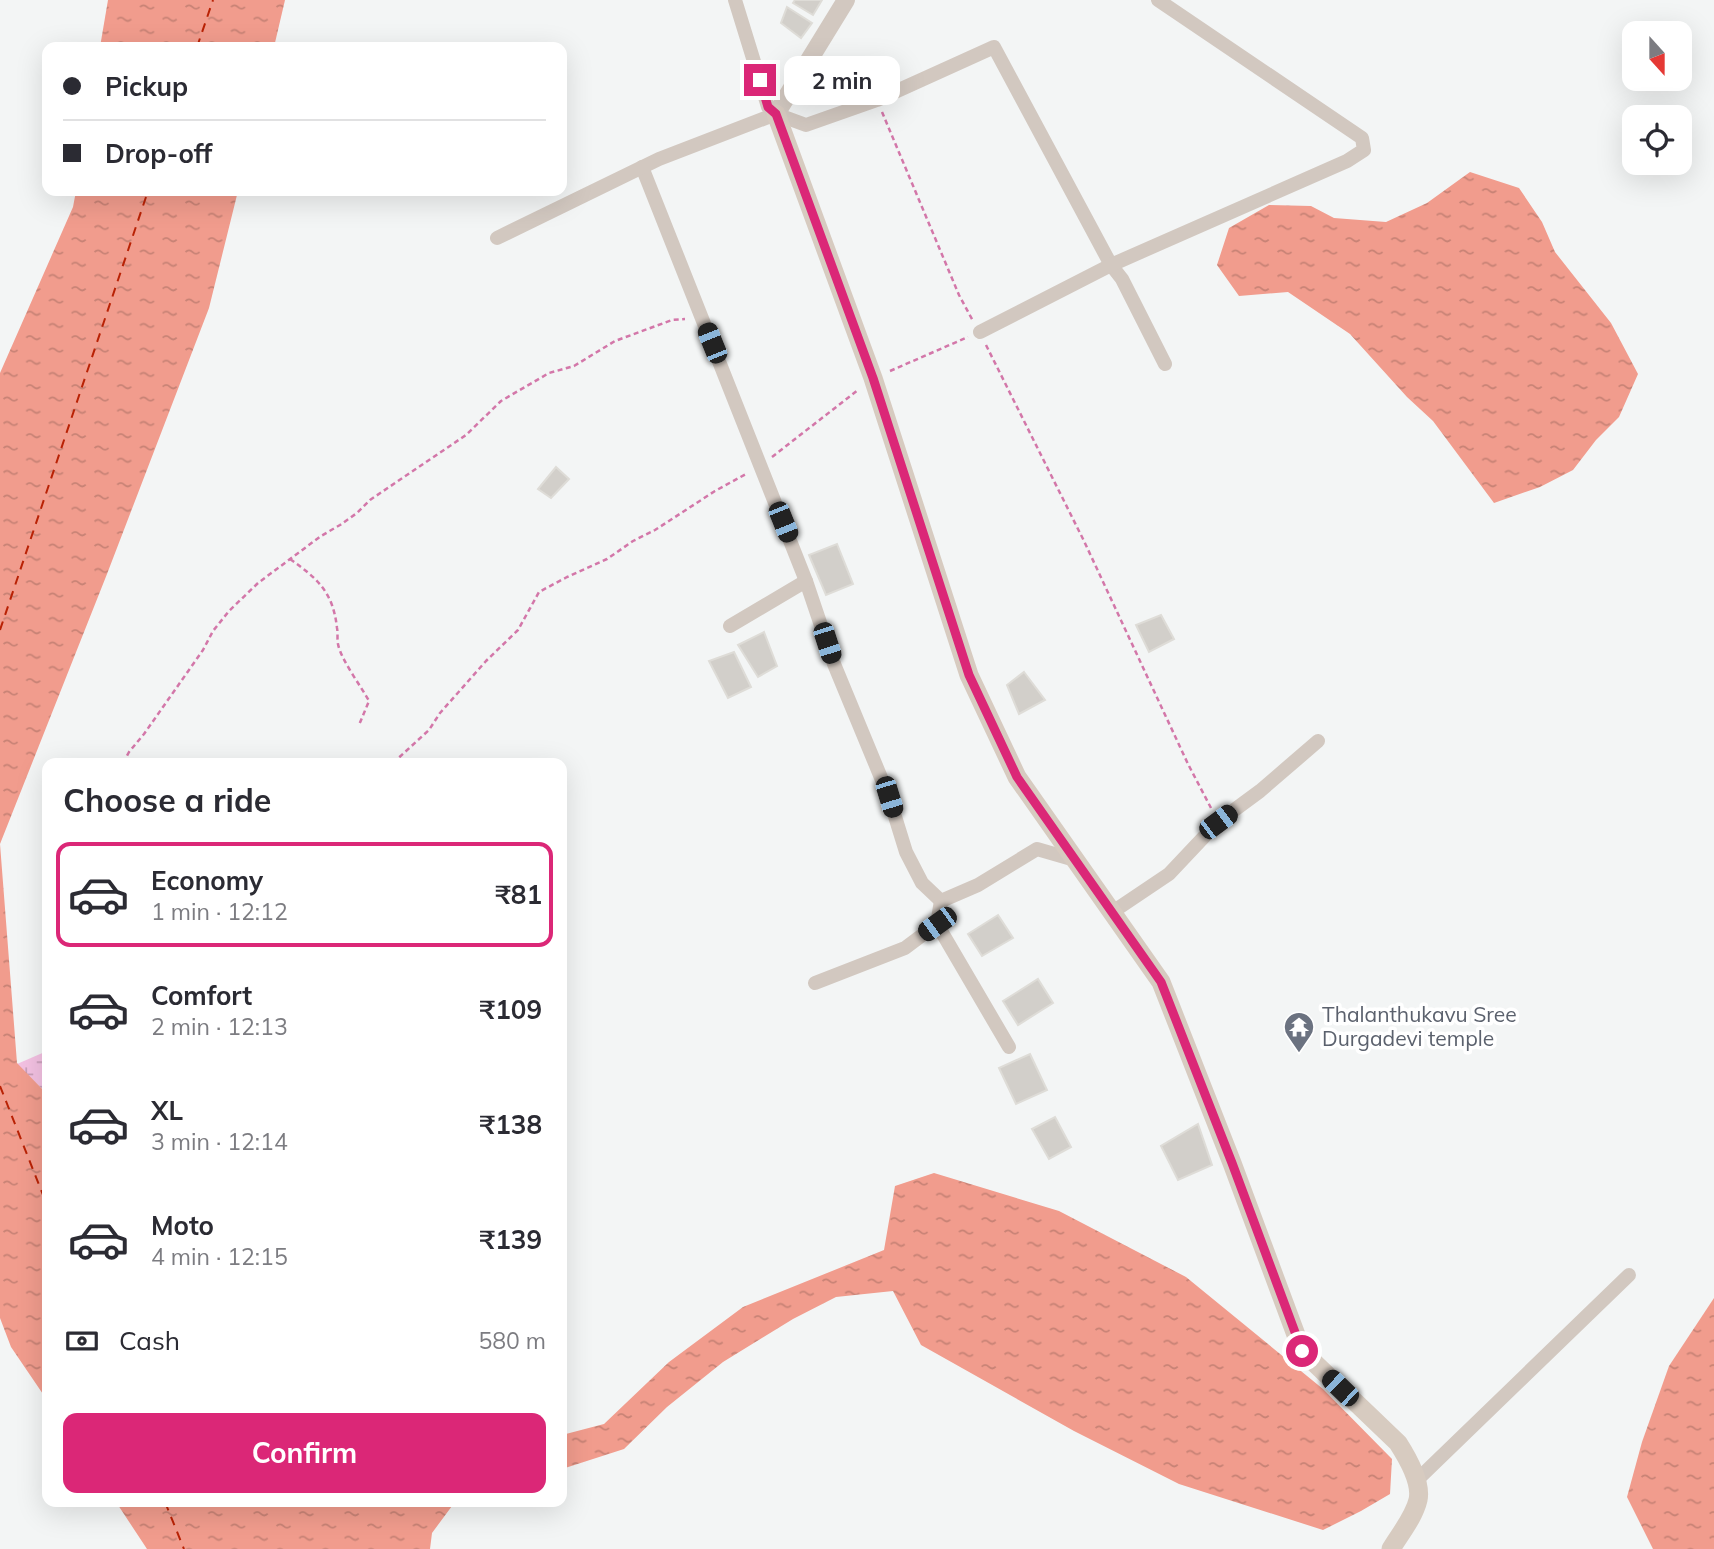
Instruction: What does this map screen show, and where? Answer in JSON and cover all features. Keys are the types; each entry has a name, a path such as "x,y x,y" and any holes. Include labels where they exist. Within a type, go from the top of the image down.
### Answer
{"main road":[{"path":"776,114 873,378 969,675 1017,777 1161,982 1302,1351 1398,1443 1409,1459 1418,1498 1391,1549"}],"street":[{"path":"735,0 768,107 776,114 806,125 877,100 994,47 1166,364"},
{"path":"497,238 659,159 776,114 846,0"},
{"path":"980,332 1111,265 1347,161 1364,150 1362,138 1158,0"},
{"path":"642,167 806,581 834,664 889,797 906,852 922,883 941,901"},
{"path":"730,626 806,581"},
{"path":"1111,913 1168,874 1218,822 1318,741"},
{"path":"941,901 978,885 1037,849 1075,860"},
{"path":"941,901 937,924 1009,1047"},
{"path":"815,983 905,948 937,924"},
{"path":"1416,1481 1629,1275"}],"path":[{"path":"877,100 959,295 1084,541 1188,764 1218,822"},
{"path":"126,758 203,650 213,631 258,583 357,513 370,499 466,435 501,401 549,373 574,366 615,341 672,320 702,318"},
{"path":"398,758 429,730 440,713 486,661 518,630 539,592 607,559 760,466"},
{"path":"290,559 311,574 325,589 337,627 338,645 369,701 359,725"}],"green space":[{"path":"42,1053 42,1089 17,1064"}],"water":[{"path":"108,0 285,0 275,42 101,42"},
{"path":"1470,172 1519,188 1542,222 1555,252 1611,323 1638,374 1619,417 1596,440 1573,470 1540,487 1494,503 1433,421 1407,397 1350,334 1288,292 1239,296 1217,265 1229,228 1269,205 1311,206 1334,218 1386,222 1427,203"},
{"path":"75,196 237,196 209,308 0,844 0,373 73,207"},
{"path":"0,844 17,1063 42,1089 42,1393 11,1347 0,1318"},
{"path":"934,1173 1059,1211 1186,1277 1323,1389 1392,1459 1390,1494 1323,1530 1179,1484 1074,1431 921,1345 893,1291 836,1297 793,1319 723,1362 667,1407 624,1449 567,1467 567,1434 604,1424 669,1362 743,1307 884,1250 895,1186"},
{"path":"1714,1298 1714,1549 1653,1549 1627,1497 1642,1442 1669,1366"},
{"path":"119,1507 451,1507 432,1533 430,1549 147,1549"}],"building":[{"path":"795,0 822,0 813,15 793,3"},
{"path":"787,7 812,23 801,38 781,23"},
{"path":"556,467 569,479 551,498 538,489"},
{"path":"837,544 853,584 826,595 809,555"},
{"path":"1161,615 1174,639 1149,652 1136,625"},
{"path":"764,632 777,666 758,677 738,645"},
{"path":"734,652 751,687 728,698 709,661"},
{"path":"1024,672 1045,700 1019,714 1007,685"},
{"path":"998,915 1013,938 982,956 968,934"},
{"path":"1038,979 1053,1003 1018,1025 1003,1001"},
{"path":"1030,1054 1047,1090 1016,1104 999,1068"},
{"path":"1055,1117 1071,1147 1049,1159 1032,1129"},
{"path":"1198,1124 1212,1165 1178,1180 1161,1146"}],"ferry route":[{"path":"199,42 213,0"},
{"path":"0,630 146,196"},
{"path":"0,1086 42,1192"},
{"path":"167,1507 184,1549"}],"place":[{"name":"Thalanthukavu Sree Durgadevi temple","path":"1299,1054"}],"route":[{"path":"760,80 768,107 776,114 873,378 969,675 1017,777 1161,982 1302,1351"}]}
